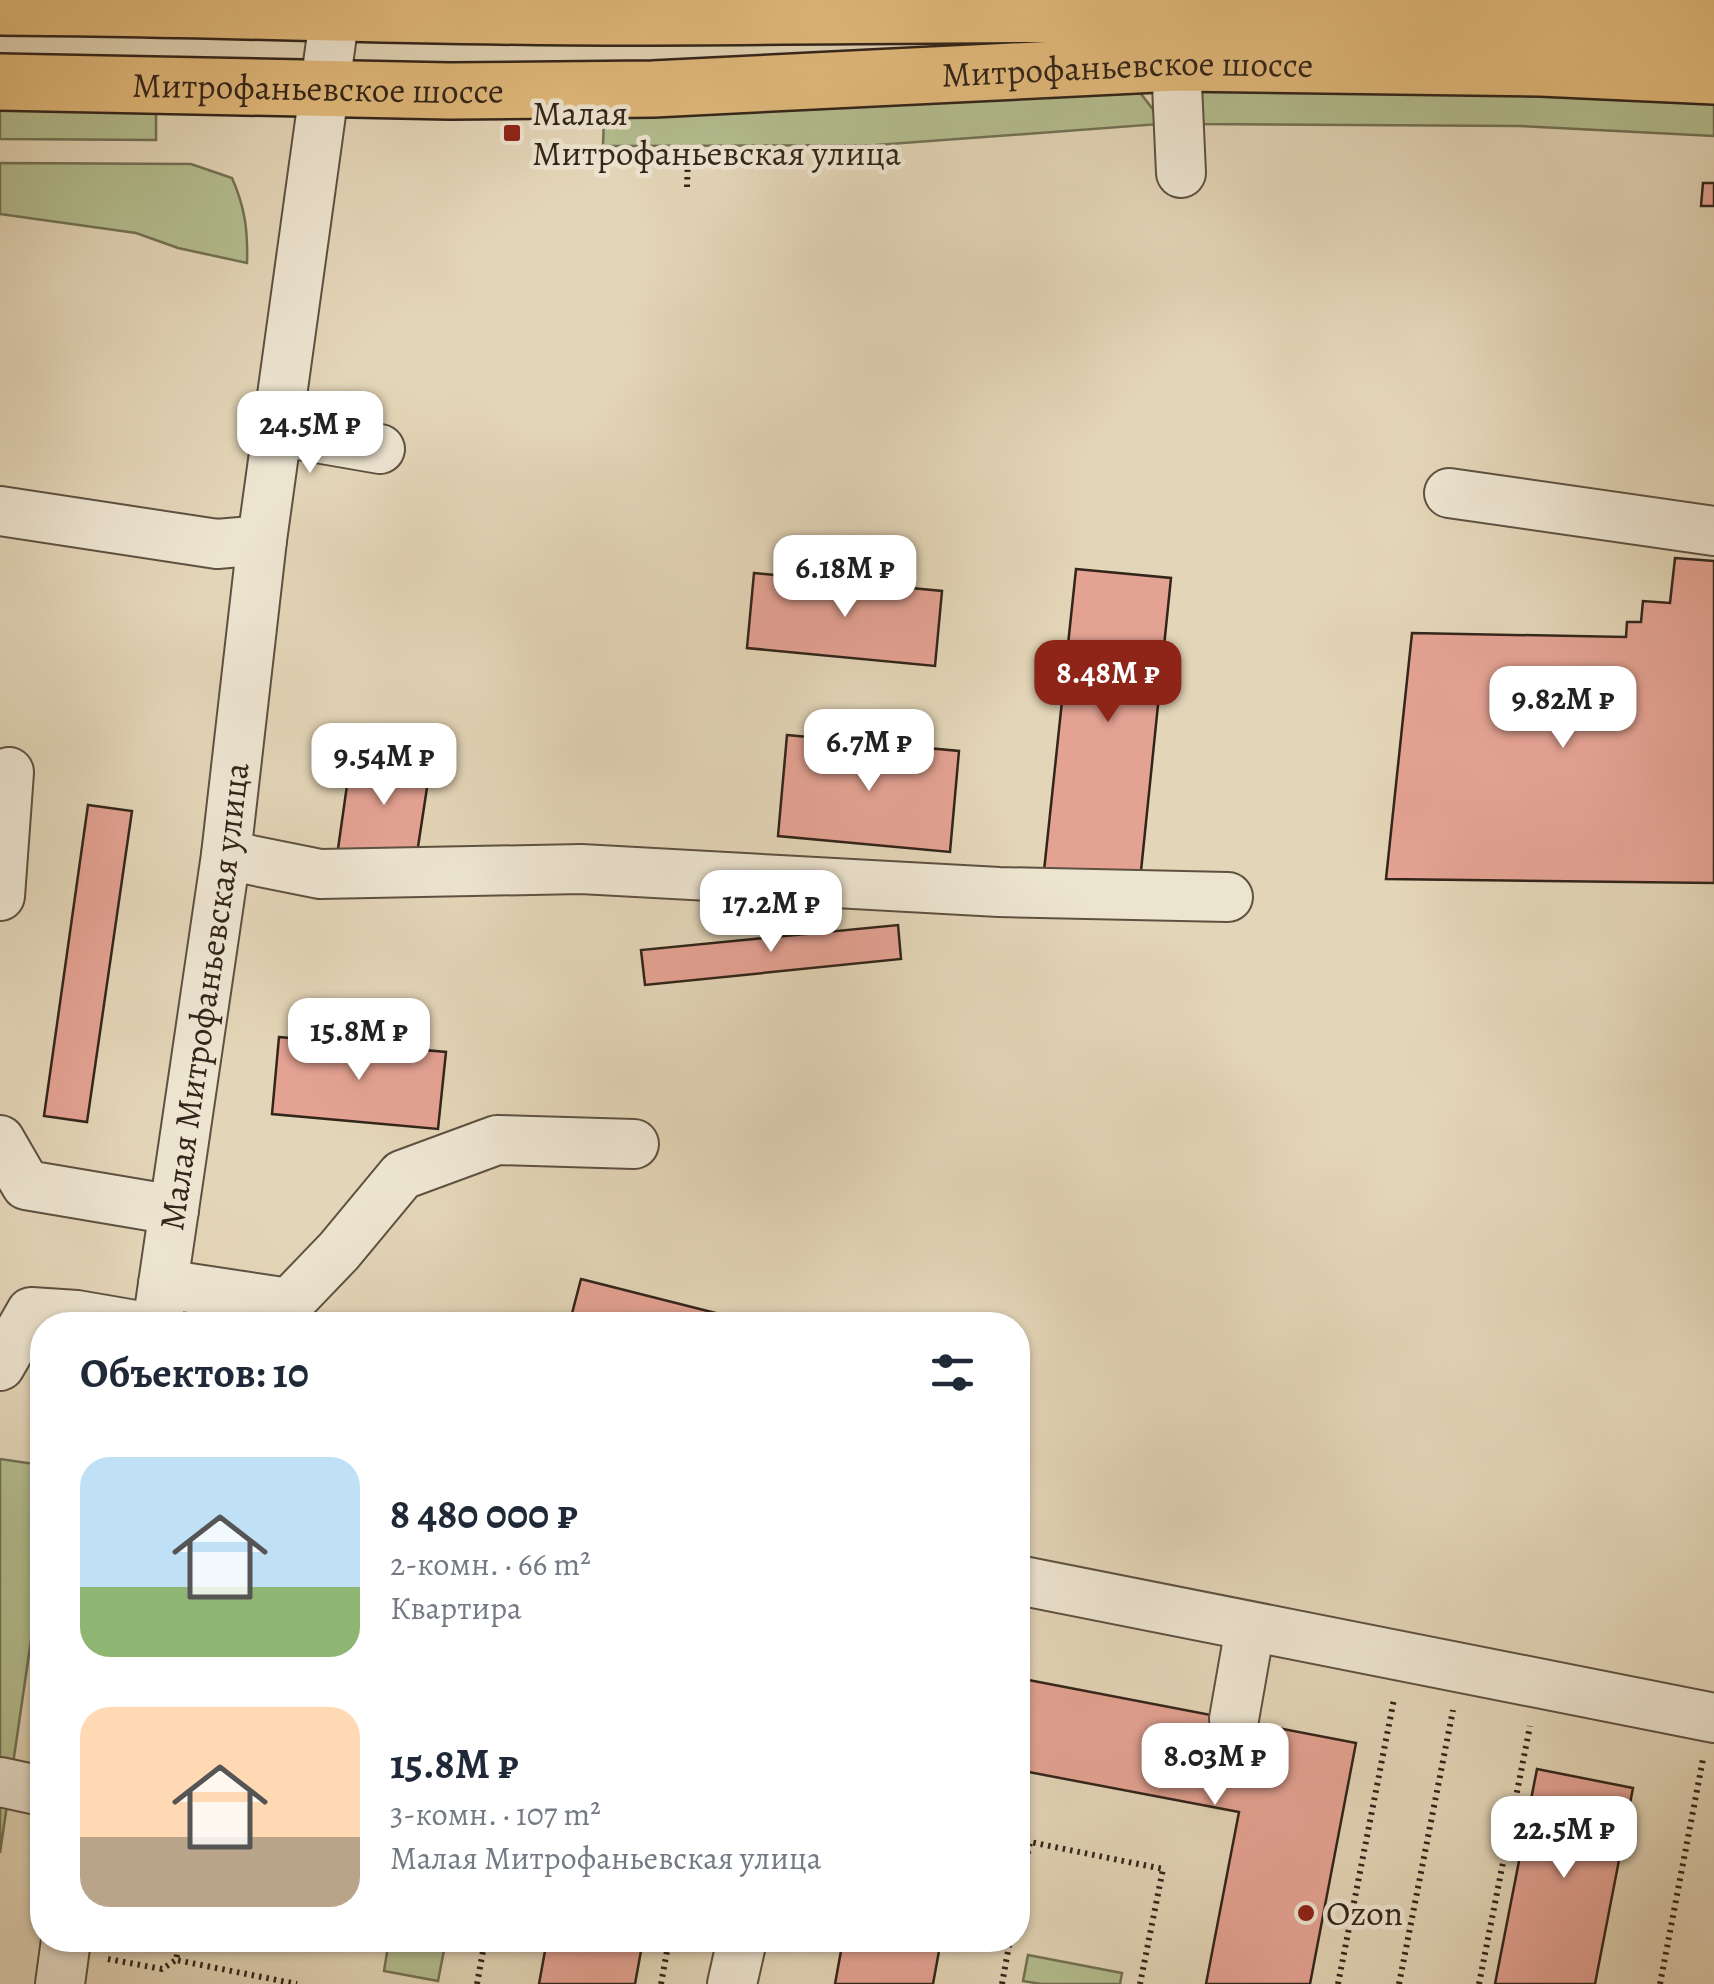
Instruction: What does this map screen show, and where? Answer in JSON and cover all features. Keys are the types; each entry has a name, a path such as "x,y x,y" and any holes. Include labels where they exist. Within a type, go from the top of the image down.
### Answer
{"main road":[{"name":"Митрофаньевское шоссе","path":"0,7 335,12 522,8 1025,12 1567,20 1714,28"},
{"name":"Митрофаньевское шоссе","path":"0,82 450,91 653,89 1176,64 1542,68 1714,76"}],"street":[{"name":"Малая Митрофаньевская улица","path":"160,1304 226,855 262,540 335,12"},
{"path":"1176,64 1181,172"},
{"path":"276,432 380,448"},
{"path":"1449,493 1714,531"},
{"path":"0,511 217,544 262,540"},
{"path":"0,896 10,772"},
{"path":"226,855 320,874 580,869 999,892 1228,898"},
{"path":"0,1140 26,1185 174,1210"},
{"path":"160,1304 289,1303 339,1251 402,1175 498,1140 634,1144"},
{"path":"0,1366 30,1314"},
{"path":"1030,1582 1712,1718"},
{"path":"1234,1719 1250,1628"},
{"path":"0,1782 30,1788"},
{"path":"60,1984 82,1952"},
{"path":"732,1984 739,1952"}],"path":[{"path":"687,186 688,158"},
{"path":"1338,1984 1400,1658"},
{"path":"1399,1984 1460,1670"},
{"path":"1479,1984 1538,1685"},
{"path":"1660,1984 1712,1718"},
{"path":"1030,1842 1163,1870 1140,1984"},
{"path":"96,1952 162,1969 176,1960 296,1984"},
{"path":"176,1960 178,1952"},
{"path":"477,1984 483,1952"},
{"path":"661,1984 667,1952"},
{"path":"1002,1984 1008,1952"}],"green space":[{"path":"1138,90 1160,124 876,145 603,146 604,115"},
{"path":"1202,90 1505,95 1714,104 1714,136 1519,126 1197,124 1197,100"},
{"path":"0,108 156,111 156,140 0,139"},
{"path":"0,163 191,164 232,178 245,219 247,263 178,248 136,233 0,214"},
{"path":"0,1459 30,1463 30,1647 0,1853"},
{"path":"387,1952 444,1952 438,1981 384,1971"},
{"path":"1028,1955 1122,1973 1120,1984 1023,1981"}],"building":[{"path":"1703,183 1714,183 1714,206 1701,206"},
{"path":"1675,558 1714,561 1714,883 1386,879 1412,633 1626,637 1627,622 1641,622 1643,601 1670,603"},
{"path":"1076,569 1171,578 1140,881 1044,871"},
{"path":"754,573 942,591 935,666 747,648"},
{"path":"787,735 959,751 950,852 778,836"},
{"path":"351,757 430,768 416,860 338,849"},
{"path":"88,805 132,811 87,1122 44,1116"},
{"path":"898,925 901,959 645,985 641,950"},
{"path":"279,1037 446,1052 438,1129 272,1114"},
{"path":"581,1279 712,1312 572,1312"},
{"path":"1030,1680 1356,1743 1310,1984 1206,1984 1239,1812 1030,1772"},
{"path":"1537,1769 1633,1788 1595,1984 1495,1984"},
{"path":"545,1952 641,1952 635,1984 539,1984"},
{"path":"841,1952 939,1952 933,1984 835,1984"}],"place":[{"name":"Малая Митрофаньевская улица","path":"512,133"},
{"name":"Ozon","path":"1306,1913"}]}
